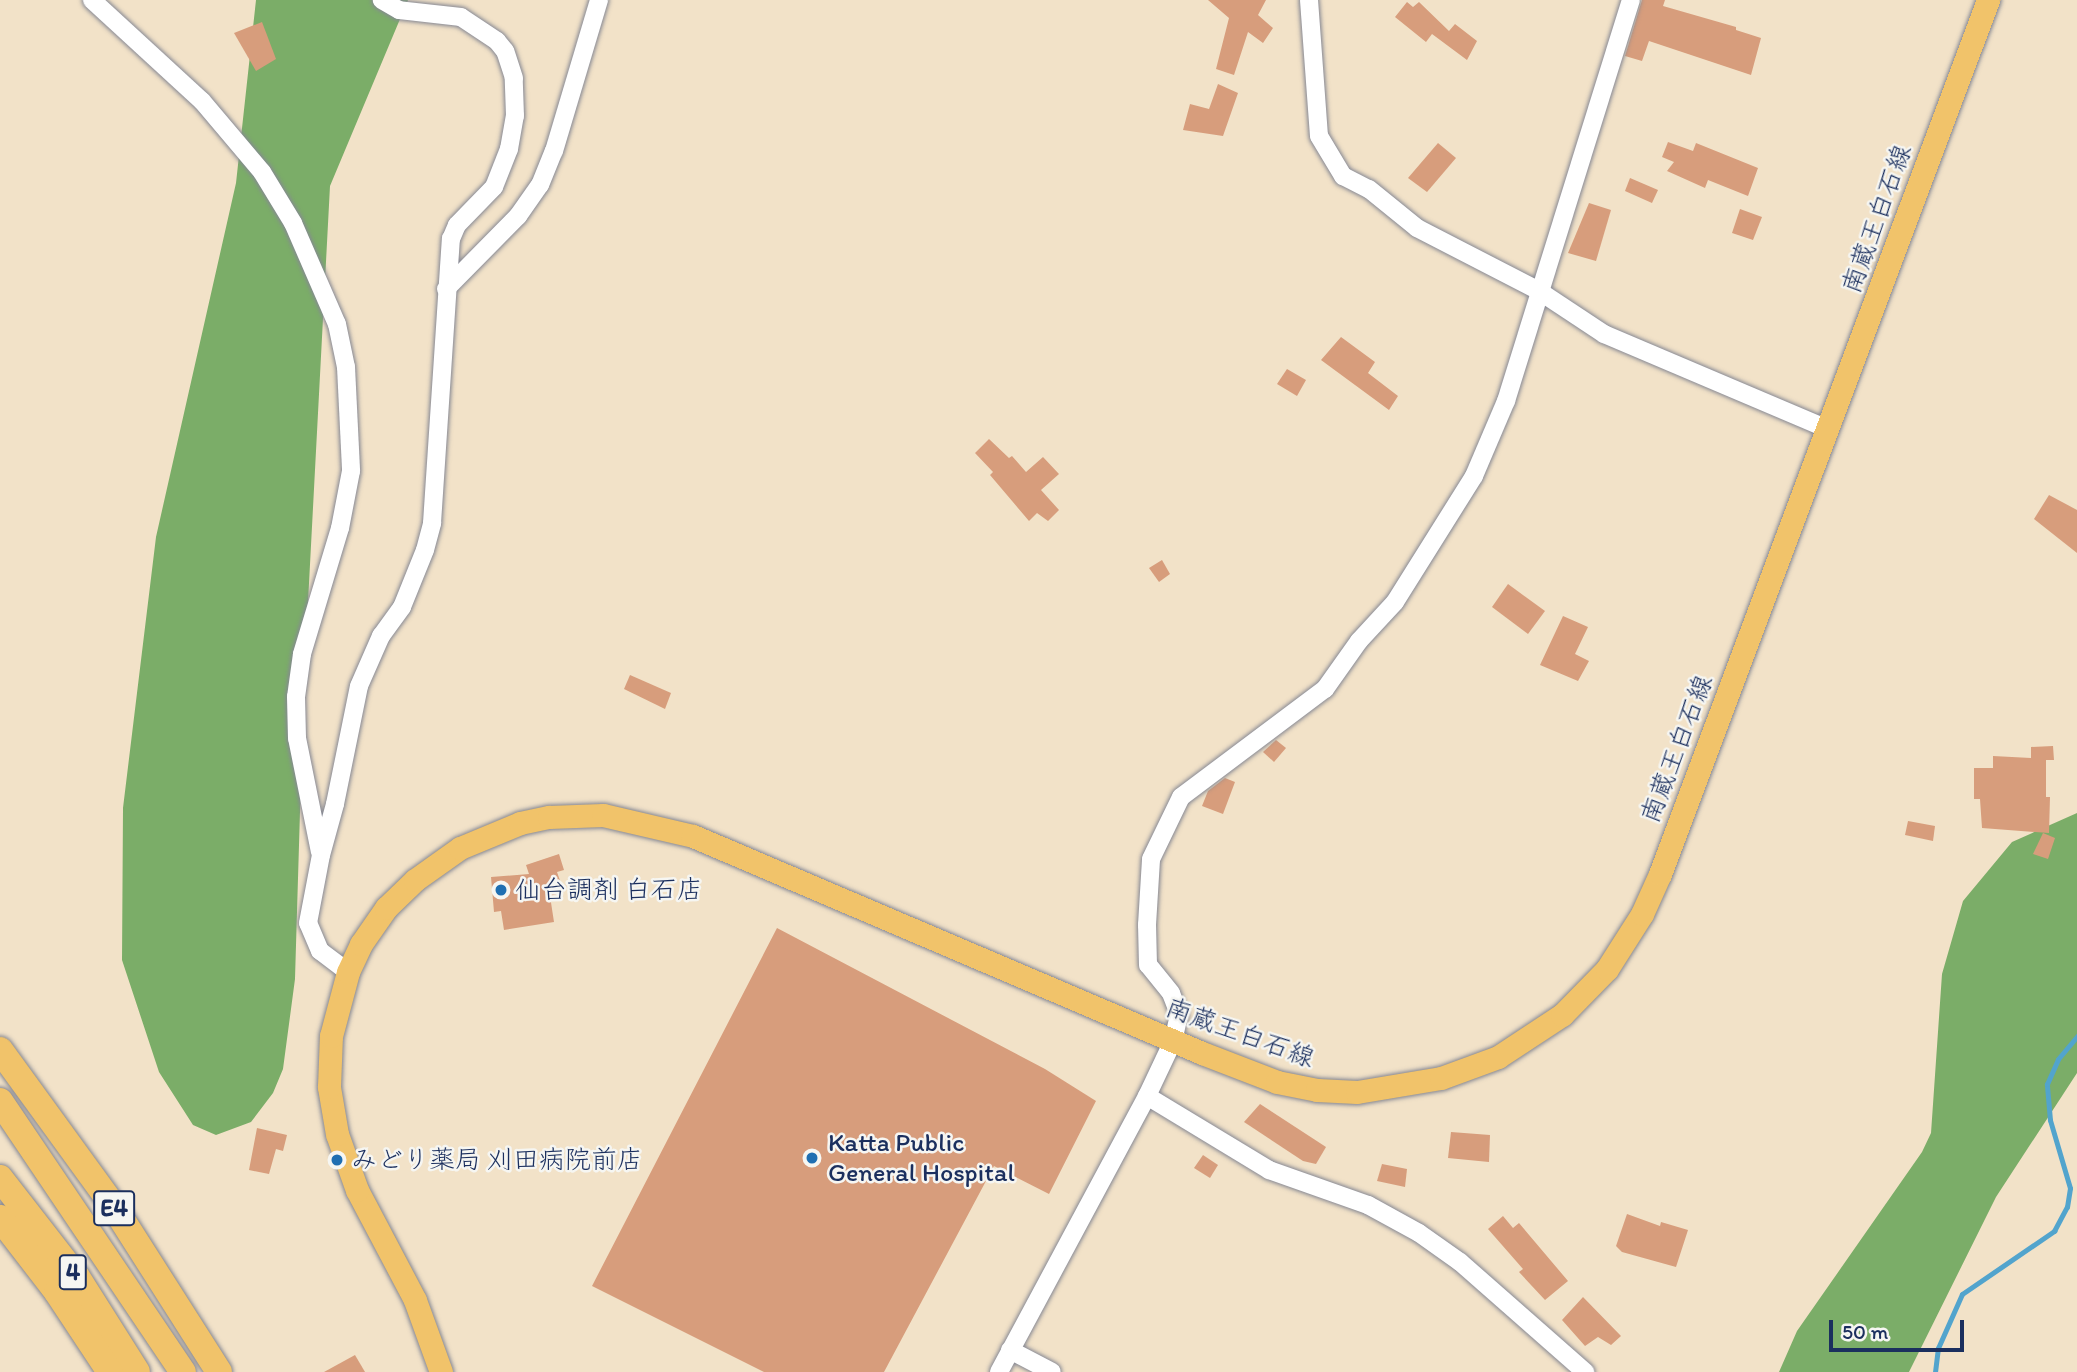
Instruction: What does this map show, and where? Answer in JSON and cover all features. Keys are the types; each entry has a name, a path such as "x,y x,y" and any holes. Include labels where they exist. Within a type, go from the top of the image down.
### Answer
{"highway":[{"name":"E4","path":"0,1050 112,1204 219,1372"},
{"name":"E4","path":"0,1101 183,1372"},
{"name":"4","path":"0,1178 77,1277 137,1372"},
{"name":"4","path":"0,1218 57,1292 110,1372"}],"main road":[{"name":"南蔵王白石線","path":"441,1372 415,1300 356,1190 337,1134 330,1087 331,1036 348,972 361,944 386,908 415,880 460,848 520,823 549,817 603,815 669,828 746,856 1173,1041 1277,1082 1317,1090 1357,1092 1407,1085 1471,1069 1524,1042 1562,1015 1607,969 1642,914 1989,0"}],"street":[{"path":"92,0 202,101 262,172 293,223 337,324 346,367 351,471 340,528 302,654 296,697 297,738 321,855"},
{"path":"348,972 320,950 308,923 321,855 335,804 359,686 381,636 402,607 425,550 432,523 451,239 457,225 494,187 505,164 514,116 514,78 505,51 477,26 451,15 399,10 382,0"},
{"path":"446,289 518,216 540,185 554,151 599,0"},
{"path":"1309,0 1319,136 1343,176 1369,189 1417,228 1539,290 1604,334 1828,429"},
{"path":"999,1372 1147,1096 1173,1041 1179,1014 1171,993 1149,965 1147,925 1151,859 1181,797 1325,689 1359,640 1395,602 1474,476 1506,401 1631,0"},
{"path":"1147,1096 1269,1170 1368,1205 1419,1233 1460,1262 1585,1372"},
{"path":"1010,1350 1052,1372"}],"green space":[{"path":"256,0 408,0 330,186 304,678 295,979 283,1069 273,1093 251,1122 216,1135 193,1125 159,1072 122,960 123,808 156,537 236,183"},
{"path":"2077,813 2077,1073 1996,1197 1909,1372 1779,1372 1797,1331 1922,1152 1931,1133 1942,974 1963,901 2012,842"}],"building":[{"path":"1208,0 1266,0 1258,15 1273,28 1263,43 1248,32 1234,75 1216,69 1229,18"},
{"path":"1642,0 1665,0 1663,6 1736,27 1736,30 1761,38 1751,75 1649,41 1642,61 1625,56"},
{"path":"1407,2 1413,7 1419,2 1449,31 1455,24 1477,41 1467,60 1432,34 1426,42 1395,17"},
{"path":"262,22 276,59 256,71 234,33"},
{"path":"1218,84 1238,93 1223,136 1183,130 1190,104 1209,109"},
{"path":"1668,142 1693,151 1696,143 1758,168 1748,196 1708,180 1705,188 1667,171 1674,162 1662,157"},
{"path":"1438,143 1456,158 1427,192 1408,178"},
{"path":"1630,178 1658,190 1652,203 1625,191"},
{"path":"1589,203 1611,210 1596,261 1568,253"},
{"path":"1740,209 1762,217 1753,240 1732,233"},
{"path":"1341,337 1375,362 1368,373 1398,396 1389,410 1321,360"},
{"path":"1287,369 1306,380 1297,396 1277,384"},
{"path":"989,439 1009,458 1012,456 1026,472 1043,457 1059,474 1041,490 1059,510 1048,521 1037,513 1029,521 990,475 993,472 975,453"},
{"path":"2049,495 2077,510 2077,553 2034,519"},
{"path":"1162,560 1170,574 1159,582 1149,568"},
{"path":"1508,584 1545,611 1528,634 1492,607"},
{"path":"1563,616 1588,627 1575,654 1589,661 1578,681 1540,665"},
{"path":"630,675 671,693 665,709 624,689"},
{"path":"1276,740 1286,748 1274,762 1263,752"},
{"path":"2053,746 2054,760 2046,760 2046,797 2050,797 2049,833 1982,828 1980,799 1974,799 1974,768 1993,768 1993,756 2031,758 2031,747"},
{"path":"1225,778 1235,782 1223,814 1202,806 1208,791"},
{"path":"1908,821 1935,826 1933,841 1905,835"},
{"path":"2043,833 2055,838 2048,859 2033,854"},
{"path":"559,854 564,870 557,872 564,892 550,896 554,922 504,930 501,911 494,912 491,877 529,874 526,865"},
{"path":"777,928 1045,1069 1096,1101 1049,1194 994,1166 884,1372 764,1372 592,1286"},
{"path":"1260,1104 1326,1147 1316,1164 1303,1161 1244,1122"},
{"path":"257,1128 287,1135 283,1151 276,1149 269,1174 249,1170"},
{"path":"1451,1132 1490,1135 1489,1162 1448,1158"},
{"path":"1203,1155 1218,1165 1210,1178 1194,1168"},
{"path":"1382,1164 1407,1169 1405,1187 1377,1181"},
{"path":"1627,1214 1660,1226 1661,1222 1688,1230 1676,1267 1622,1252 1616,1246"},
{"path":"1503,1216 1513,1228 1519,1223 1568,1281 1545,1300 1519,1272 1523,1269 1488,1229"},
{"path":"1583,1297 1621,1336 1611,1345 1598,1337 1585,1346 1562,1320"},
{"path":"355,1355 365,1372 324,1372"}],"waterway":[{"path":"1935,1372 1938,1348 1962,1294 2054,1231 2067,1207 2070,1188 2050,1120 2047,1084 2058,1059 2077,1036"}],"place":[{"name":"仙台調剤 白石店","path":"501,890"},
{"name":"Katta Public General Hospital","path":"812,1158"},
{"name":"みどり薬局 刈田病院前店","path":"337,1160"}]}
